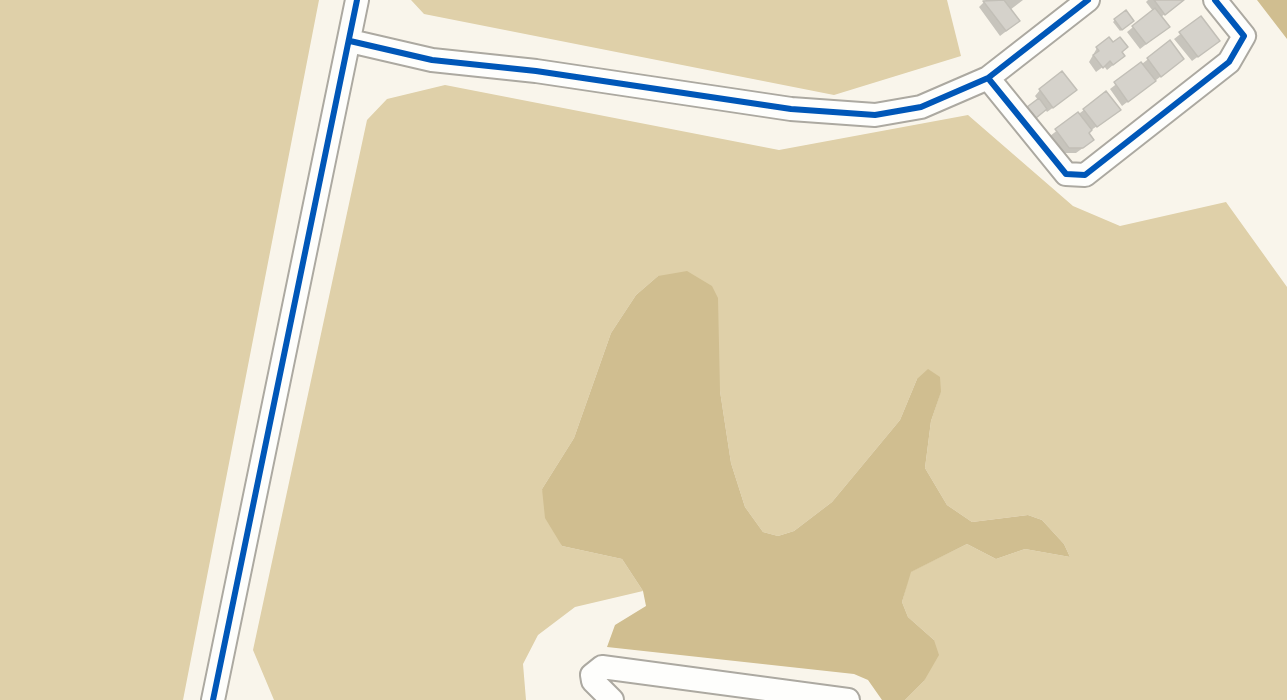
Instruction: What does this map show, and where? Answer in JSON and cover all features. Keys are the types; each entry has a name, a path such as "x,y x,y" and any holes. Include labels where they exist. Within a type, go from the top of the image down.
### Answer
{"street":[{"path":"213,700 357,0"},
{"path":"350,41 432,60 536,71 791,110 875,115 921,107 988,78 1088,0"},
{"path":"988,78 1066,174 1085,175 1229,62 1244,36 1215,0"},
{"path":"612,700 593,681 592,675 602,667 848,700"}],"shaded area":[{"path":"0,0 319,0 183,700 0,700"},
{"path":"411,0 947,0 961,56 834,95 424,14"},
{"path":"1257,0 1287,0 1287,39"},
{"path":"445,85 779,150 968,115 1073,206 1120,226 1226,202 1287,287 1287,700 905,700 924,681 934,640 908,617 902,602 910,572 967,544 996,559 1025,549 1070,557 1064,544 1042,520 1028,515 972,522 947,505 925,468 931,421 941,391 917,379 900,420 832,502 794,531 778,536 763,532 745,507 731,463 720,391 658,276 636,295 611,333 574,438 542,489 562,546 622,559 643,591 575,607 538,635 523,664 526,700 274,700 253,650 367,120 387,99"},
{"path":"687,271 712,286 718,298 720,391 731,463 745,507 763,532 778,536 794,531 832,502 900,420 917,379 928,369 940,377 941,392 931,421 925,468 947,505 972,522 1028,515 1042,520 1064,544 1070,557 1025,549 996,559 967,544 911,572 902,602 908,617 934,640 939,655 924,681 905,700 882,700 868,680 854,674 607,647 615,625 646,606 643,591 622,559 562,546 545,518 542,489 574,438 611,333 636,295 658,276"}],"building":[{"path":"1004,0 1020,21 1006,31 983,1"},
{"path":"1154,0 1184,0 1165,15"},
{"path":"1155,8 1170,27 1146,44 1132,26"},
{"path":"1126,10 1134,21 1122,30 1114,19"},
{"path":"1201,16 1220,41 1198,57 1179,32"},
{"path":"1109,37 1113,42 1120,37 1128,47 1122,52 1125,56 1113,65 1110,61 1103,68 1093,55 1099,51 1096,47"},
{"path":"1170,40 1184,59 1161,77 1147,58"},
{"path":"1141,62 1156,81 1128,102 1114,82"},
{"path":"1062,71 1077,90 1053,108 1039,89"},
{"path":"1106,91 1121,110 1097,127 1083,109"},
{"path":"1039,98 1047,109 1036,118 1027,107"},
{"path":"1078,112 1092,130 1089,133 1094,140 1083,148 1069,148 1055,129"}],"cycle path":[{"path":"213,700 357,0"},
{"path":"350,41 432,60 536,71 791,109 875,115 921,107 988,78 1088,0"},
{"path":"988,78 1066,174 1085,175 1229,62 1244,36 1215,0"}]}
